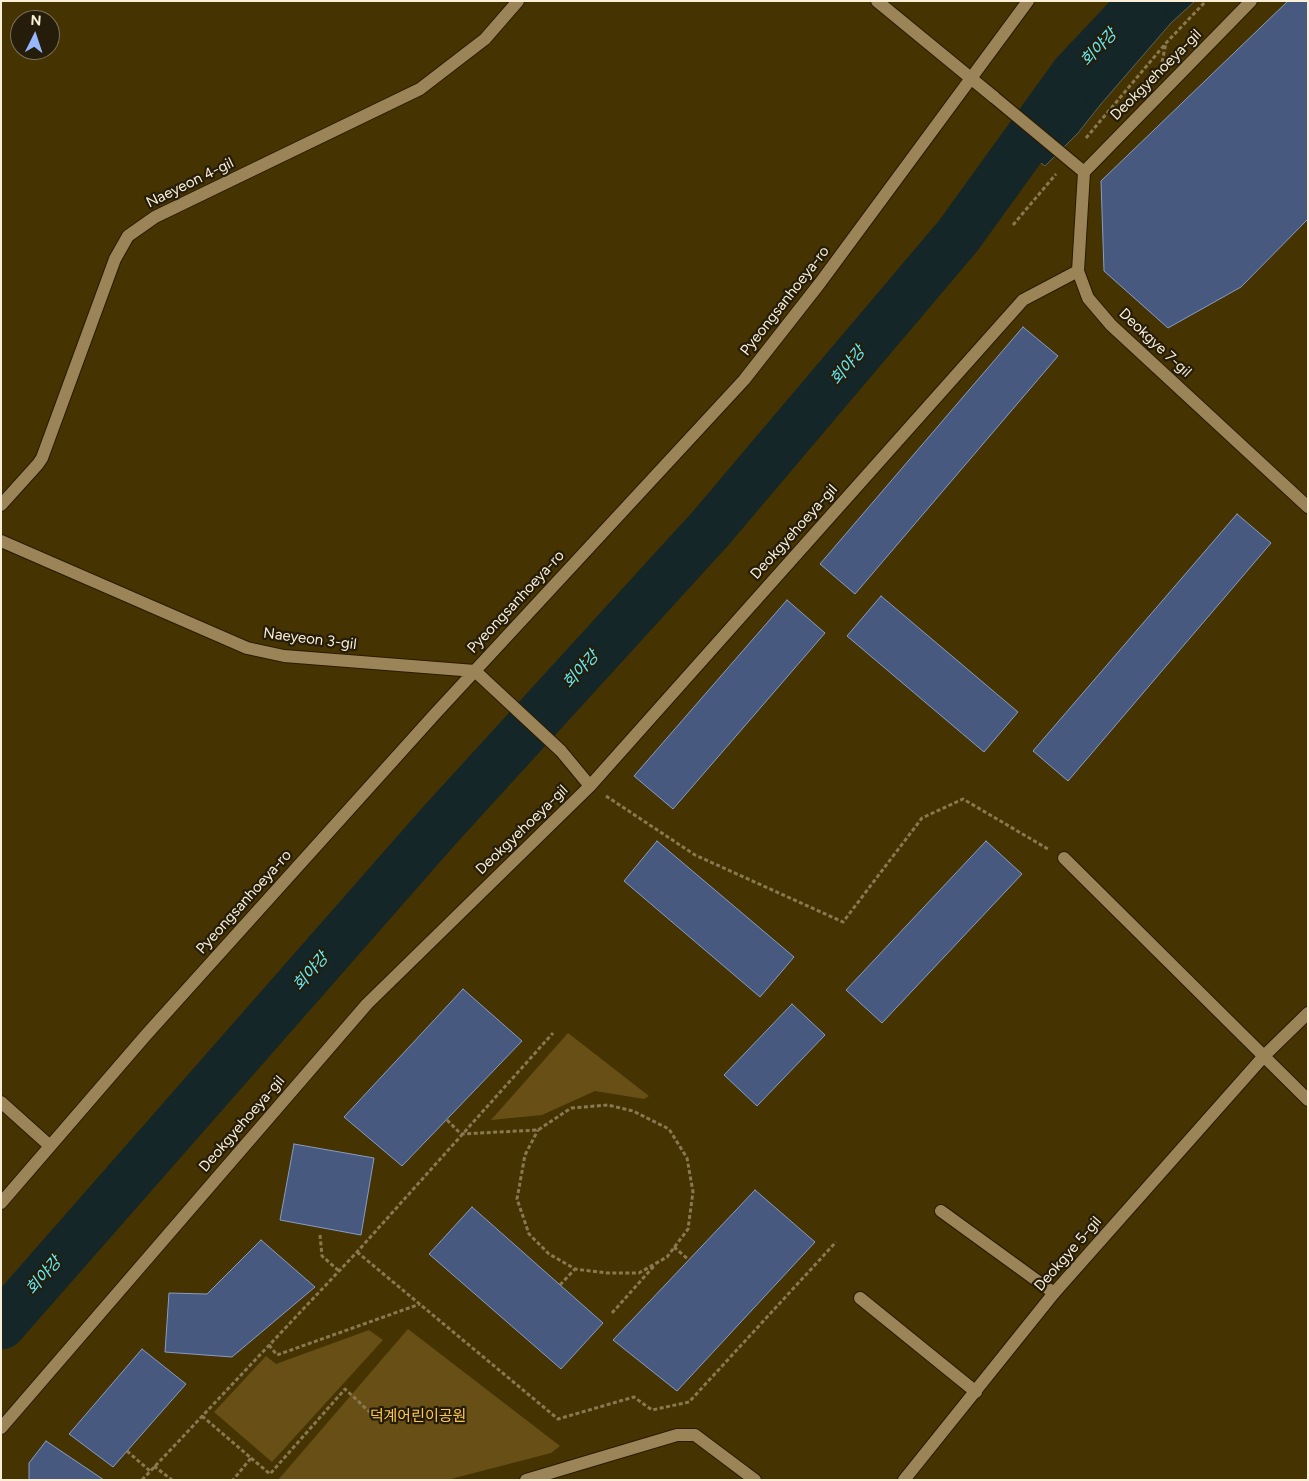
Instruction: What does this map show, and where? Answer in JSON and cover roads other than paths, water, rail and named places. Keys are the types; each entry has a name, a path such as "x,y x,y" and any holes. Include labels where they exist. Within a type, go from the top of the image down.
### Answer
{"street":[{"name":"Naeyeon 4-gil","path":"1,505 42,458 115,259 128,236 155,217 420,90 485,39 518,1"},
{"path":"877,1 1084,172"},
{"name":"Pyeongsanhoeya-ro","path":"1,1203 146,1035 475,671 744,380 820,283 1028,1"},
{"name":"Deokgyehoeya-gil","path":"1084,172 1251,1"},
{"name":"Deokgye 7-gil","path":"1084,172 1078,271 1088,298 1111,325 1308,507"},
{"name":"Deokgyehoeya-gil","path":"1,1428 367,1004 590,786 1023,300 1078,271"},
{"name":"Naeyeon 3-gil","path":"1,541 247,648 284,656 475,671"},
{"path":"475,671 561,751 590,786"},
{"path":"1064,858 1308,1100"},
{"path":"1264,1056 1308,1013"},
{"name":"Deokgye 5-gil","path":"904,1480 1054,1294 1264,1056"},
{"path":"1,1102 50,1146"},
{"path":"941,1211 1054,1294"},
{"path":"860,1298 976,1392"},
{"path":"526,1480 677,1435 695,1435 755,1480"}],"water":[{"path":"1118,1 1195,1 1171,23 1078,133 1045,166 1011,141 1104,22"}],"waterway":[{"name":"회야강","path":"1,1325 438,827 710,529 958,236 1075,74 1144,1"}],"park label":[{"name":"덕계어린이공원","path":"418,1417"}]}
